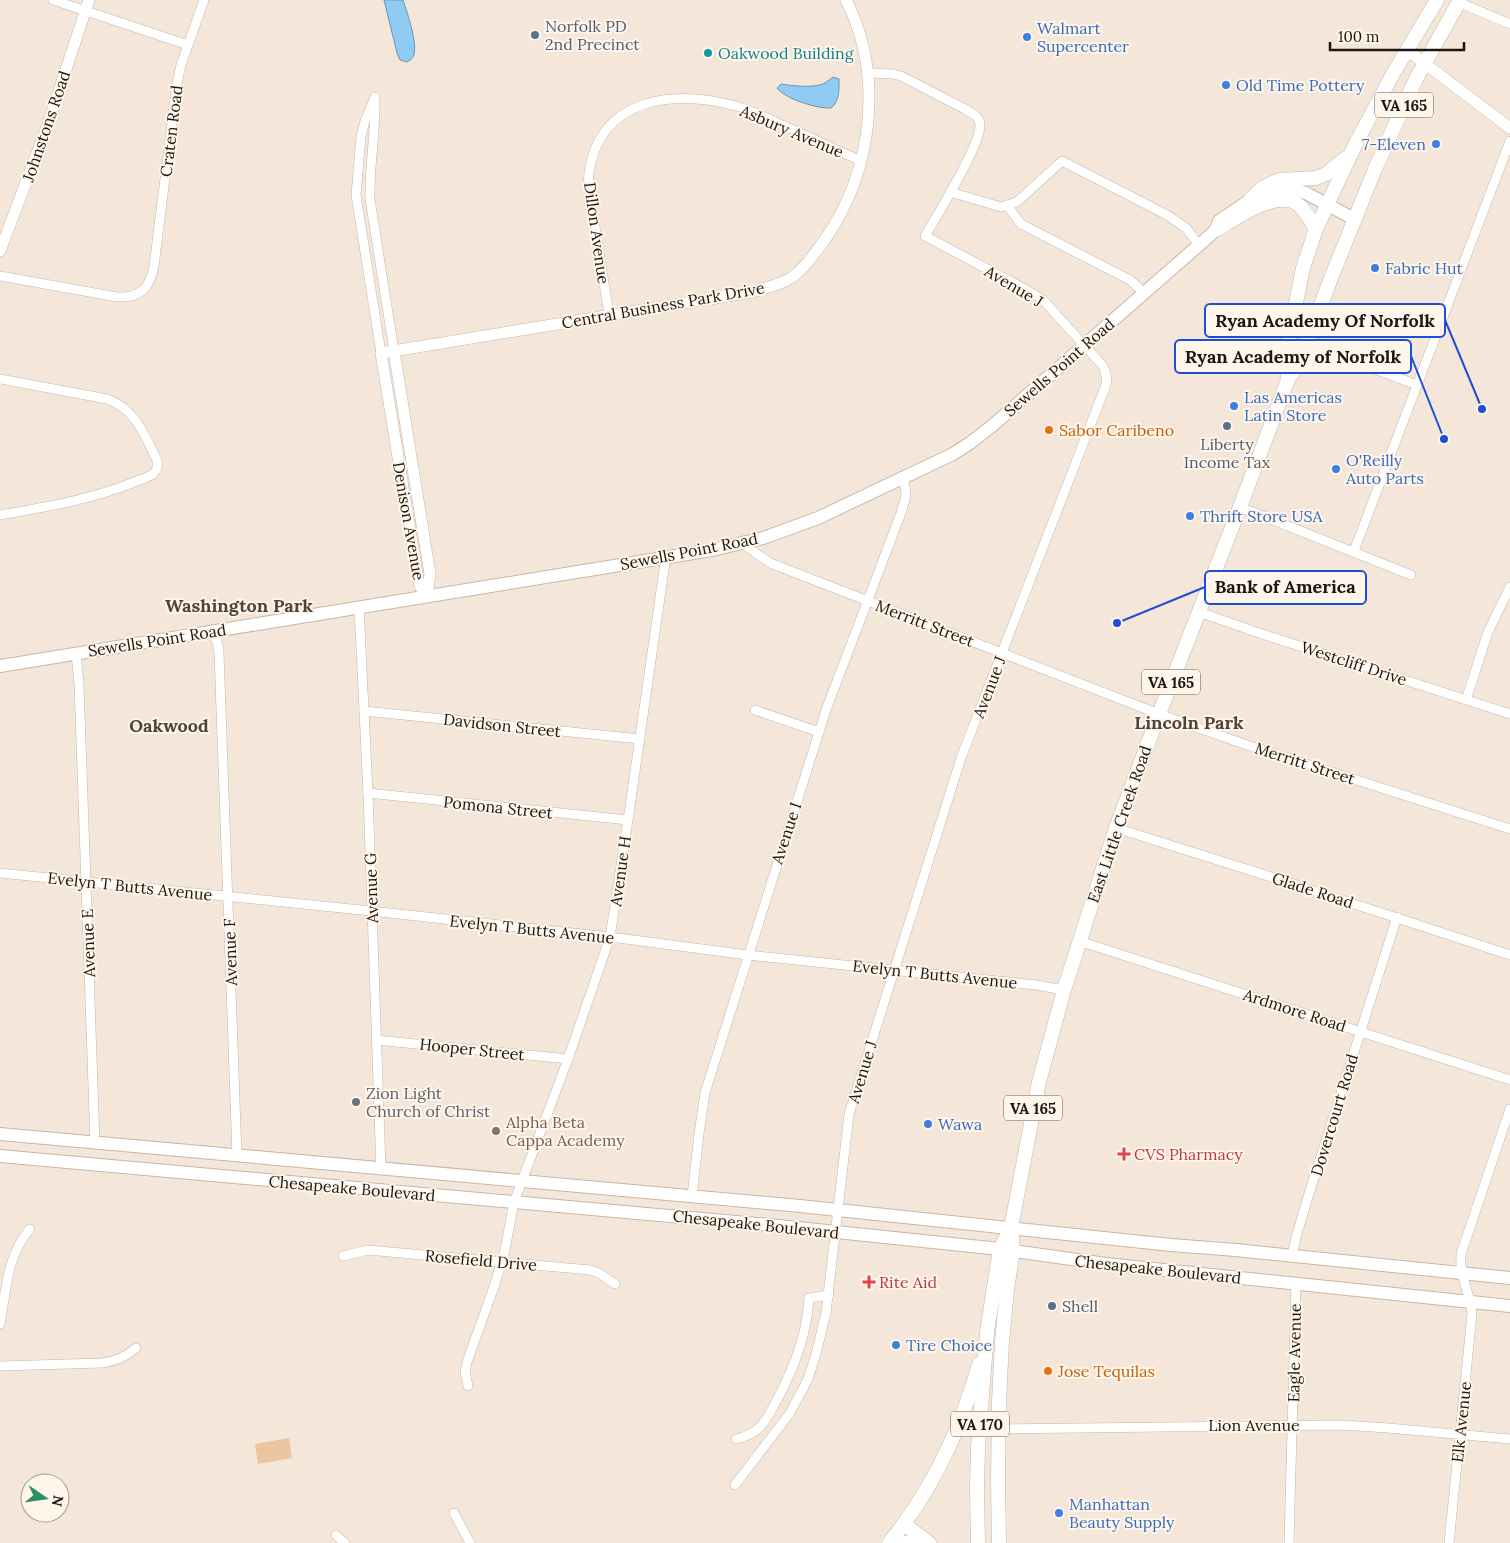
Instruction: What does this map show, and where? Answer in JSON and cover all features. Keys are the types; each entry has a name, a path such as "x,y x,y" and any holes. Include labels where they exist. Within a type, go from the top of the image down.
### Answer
{"main road":[{"name":"East Little Creek Road","path":"1289,376 1284,362 1303,268 1316,229 1349,156 1407,50 1437,0"},
{"name":"East Little Creek Road","path":"978,1543 978,1446 987,1332 1012,1228 1039,1082 1079,941 1116,828 1289,376 1298,366 1354,219 1384,148 1424,63 1459,1"},
{"path":"1250,200 1262,188 1280,180 1316,178 1326,174 1349,156"},
{"name":"Sewells Point Road","path":"0,666 712,550 776,534 818,518 904,479 953,454 970,443 992,426 1216,230 1219,220 1250,200 1273,190 1292,189 1306,193 1354,219"},
{"path":"1216,230 1252,209 1276,199 1296,203 1316,229"},
{"name":"Chesapeake Boulevard","path":"0,1134 692,1196 1510,1278"},
{"name":"Chesapeake Boulevard","path":"0,1156 836,1232 1007,1250 1106,1264 1510,1306"},
{"name":"East Little Creek Road","path":"999,1543 998,1428 1002,1342 1008,1286 1007,1250"},
{"name":"VA 165","path":"889,1543 922,1497 952,1438 978,1367 987,1332"},
{"path":"904,1524 929,1543"},
{"path":"905,1543 923,1543"}],"street":[{"path":"53,0 87,5 188,45"},
{"name":"Craten Road","path":"0,276 118,297 127,297 142,291 147,286 154,266 177,83 204,0"},
{"name":"Central Business Park Drive","path":"381,353 752,292 779,284 790,278 808,263 832,229 846,204 861,161 869,104 868,72 860,34 846,0"},
{"path":"1459,1 1510,24"},
{"name":"Johnstons Road","path":"0,251 48,124 87,5"},
{"path":"1407,50 1510,128"},
{"path":"868,72 901,76 975,115 980,126 977,141 950,192 1002,207 1017,202 1062,161 1167,215 1186,228 1199,245"},
{"name":"Denison Avenue","path":"375,96 376,116 370,200 430,574 427,596 421,588 418,579 356,195 361,138 365,121 375,96"},
{"name":"Asbury Avenue","path":"634,108 651,102 674,99 698,100 736,106 756,113 861,161"},
{"name":"Dillon Avenue","path":"610,315 594,220 589,174 592,158 604,134 618,119 634,108"},
{"path":"1354,552 1510,142"},
{"name":"Avenue J","path":"735,1485 778,1430 808,1379 819,1346 829,1295 849,1114 961,758 1106,385 1107,378 1103,366 1043,300 925,236 950,192"},
{"path":"1008,205 1021,224 1130,280 1144,293"},
{"path":"1306,343 1417,385"},
{"path":"0,379 107,399 120,405 134,417 158,465 150,476 116,489 79,500 0,515"},
{"name":"Avenue I","path":"692,1196 698,1134 705,1093 819,732 904,504 906,496 904,479"},
{"path":"1240,506 1412,574"},
{"name":"Merritt Street","path":"742,543 770,563 1159,714 1247,745 1510,829"},
{"name":"Avenue H","path":"468,1386 465,1372 467,1362 502,1262 514,1202 568,1059 610,937 666,556"},
{"path":"1466,700 1488,632 1510,587"},
{"name":"Avenue G","path":"359,607 368,793 381,1169"},
{"name":"Westcliff Drive","path":"1199,612 1510,714"},
{"name":"Avenue F","path":"210,631 216,637 219,653 237,1156"},
{"name":"Avenue E","path":"76,654 79,684 95,1143"},
{"path":"755,710 819,732"},
{"name":"Davidson Street","path":"364,711 640,739"},
{"name":"Pomona Street","path":"368,793 628,820"},
{"name":"Glade Road","path":"1116,828 1510,955"},
{"name":"Evelyn T Butts Avenue","path":"0,873 610,937 748,955 1036,985 1064,990"},
{"name":"Dovercourt Road","path":"1292,1256 1308,1197 1396,918"},
{"name":"Ardmore Road","path":"1079,941 1510,1080"},
{"name":"Hooper Street","path":"376,1040 568,1059"},
{"path":"1471,1302 1461,1274 1461,1254 1510,1108"},
{"path":"0,1324 12,1259 22,1238 30,1229"},
{"name":"Rosefield Drive","path":"343,1256 368,1250 590,1270 608,1278 615,1284"},
{"name":"Eagle Avenue","path":"1289,1543 1296,1284"},
{"path":"736,1438 746,1437 761,1426 782,1391 796,1359 805,1331 809,1298 829,1295"},
{"name":"Elk Avenue","path":"1449,1543 1472,1314 1471,1302"},
{"path":"0,1366 114,1361 124,1357 136,1348"},
{"name":"Lion Avenue","path":"998,1428 1350,1425 1510,1439"},
{"path":"454,1513 470,1543"},
{"path":"336,1535 345,1543"}],"shaded area":[{"path":"289,1438 292,1458 258,1464 255,1444"}],"water":[{"path":"384,0 403,0 415,45 413,57 407,62 400,60 397,53"},
{"path":"833,77 839,79 839,91 836,102 831,108 818,107 802,102 787,96 777,88 781,84 813,86 824,83"}],"place":[{"name":"Norfolk PD 2nd Precinct","path":"535,35"},
{"name":"Walmart Supercenter","path":"1027,37"},
{"name":"Oakwood Building","path":"708,53"},
{"name":"Old Time Pottery","path":"1226,85"},
{"name":"7-Eleven","path":"1436,144"},
{"name":"Fabric Hut","path":"1375,268"},
{"name":"Las Americas Latin Store","path":"1234,406"},
{"name":"Ryan Academy Of Norfolk","path":"1482,409"},
{"name":"Liberty Income Tax","path":"1227,426"},
{"name":"Sabor Caribeno","path":"1049,430"},
{"name":"Ryan Academy of Norfolk","path":"1444,439"},
{"name":"O'Reilly Auto Parts","path":"1336,469"},
{"name":"Thrift Store USA","path":"1190,516"},
{"name":"Bank of America","path":"1117,623"},
{"name":"Zion Light Church of Christ","path":"356,1102"},
{"name":"Wawa","path":"928,1124"},
{"name":"Alpha Beta Cappa Academy","path":"496,1131"},
{"name":"CVS Pharmacy","path":"1124,1154"},
{"name":"Rite Aid","path":"869,1282"},
{"name":"Shell","path":"1052,1306"},
{"name":"Tire Choice","path":"896,1345"},
{"name":"Jose Tequilas","path":"1048,1371"},
{"name":"Manhattan Beauty Supply","path":"1059,1513"}],"district":[{"name":"Washington Park","path":"239,605"},
{"name":"Lincoln Park","path":"1189,722"},
{"name":"Oakwood","path":"169,725"}]}
